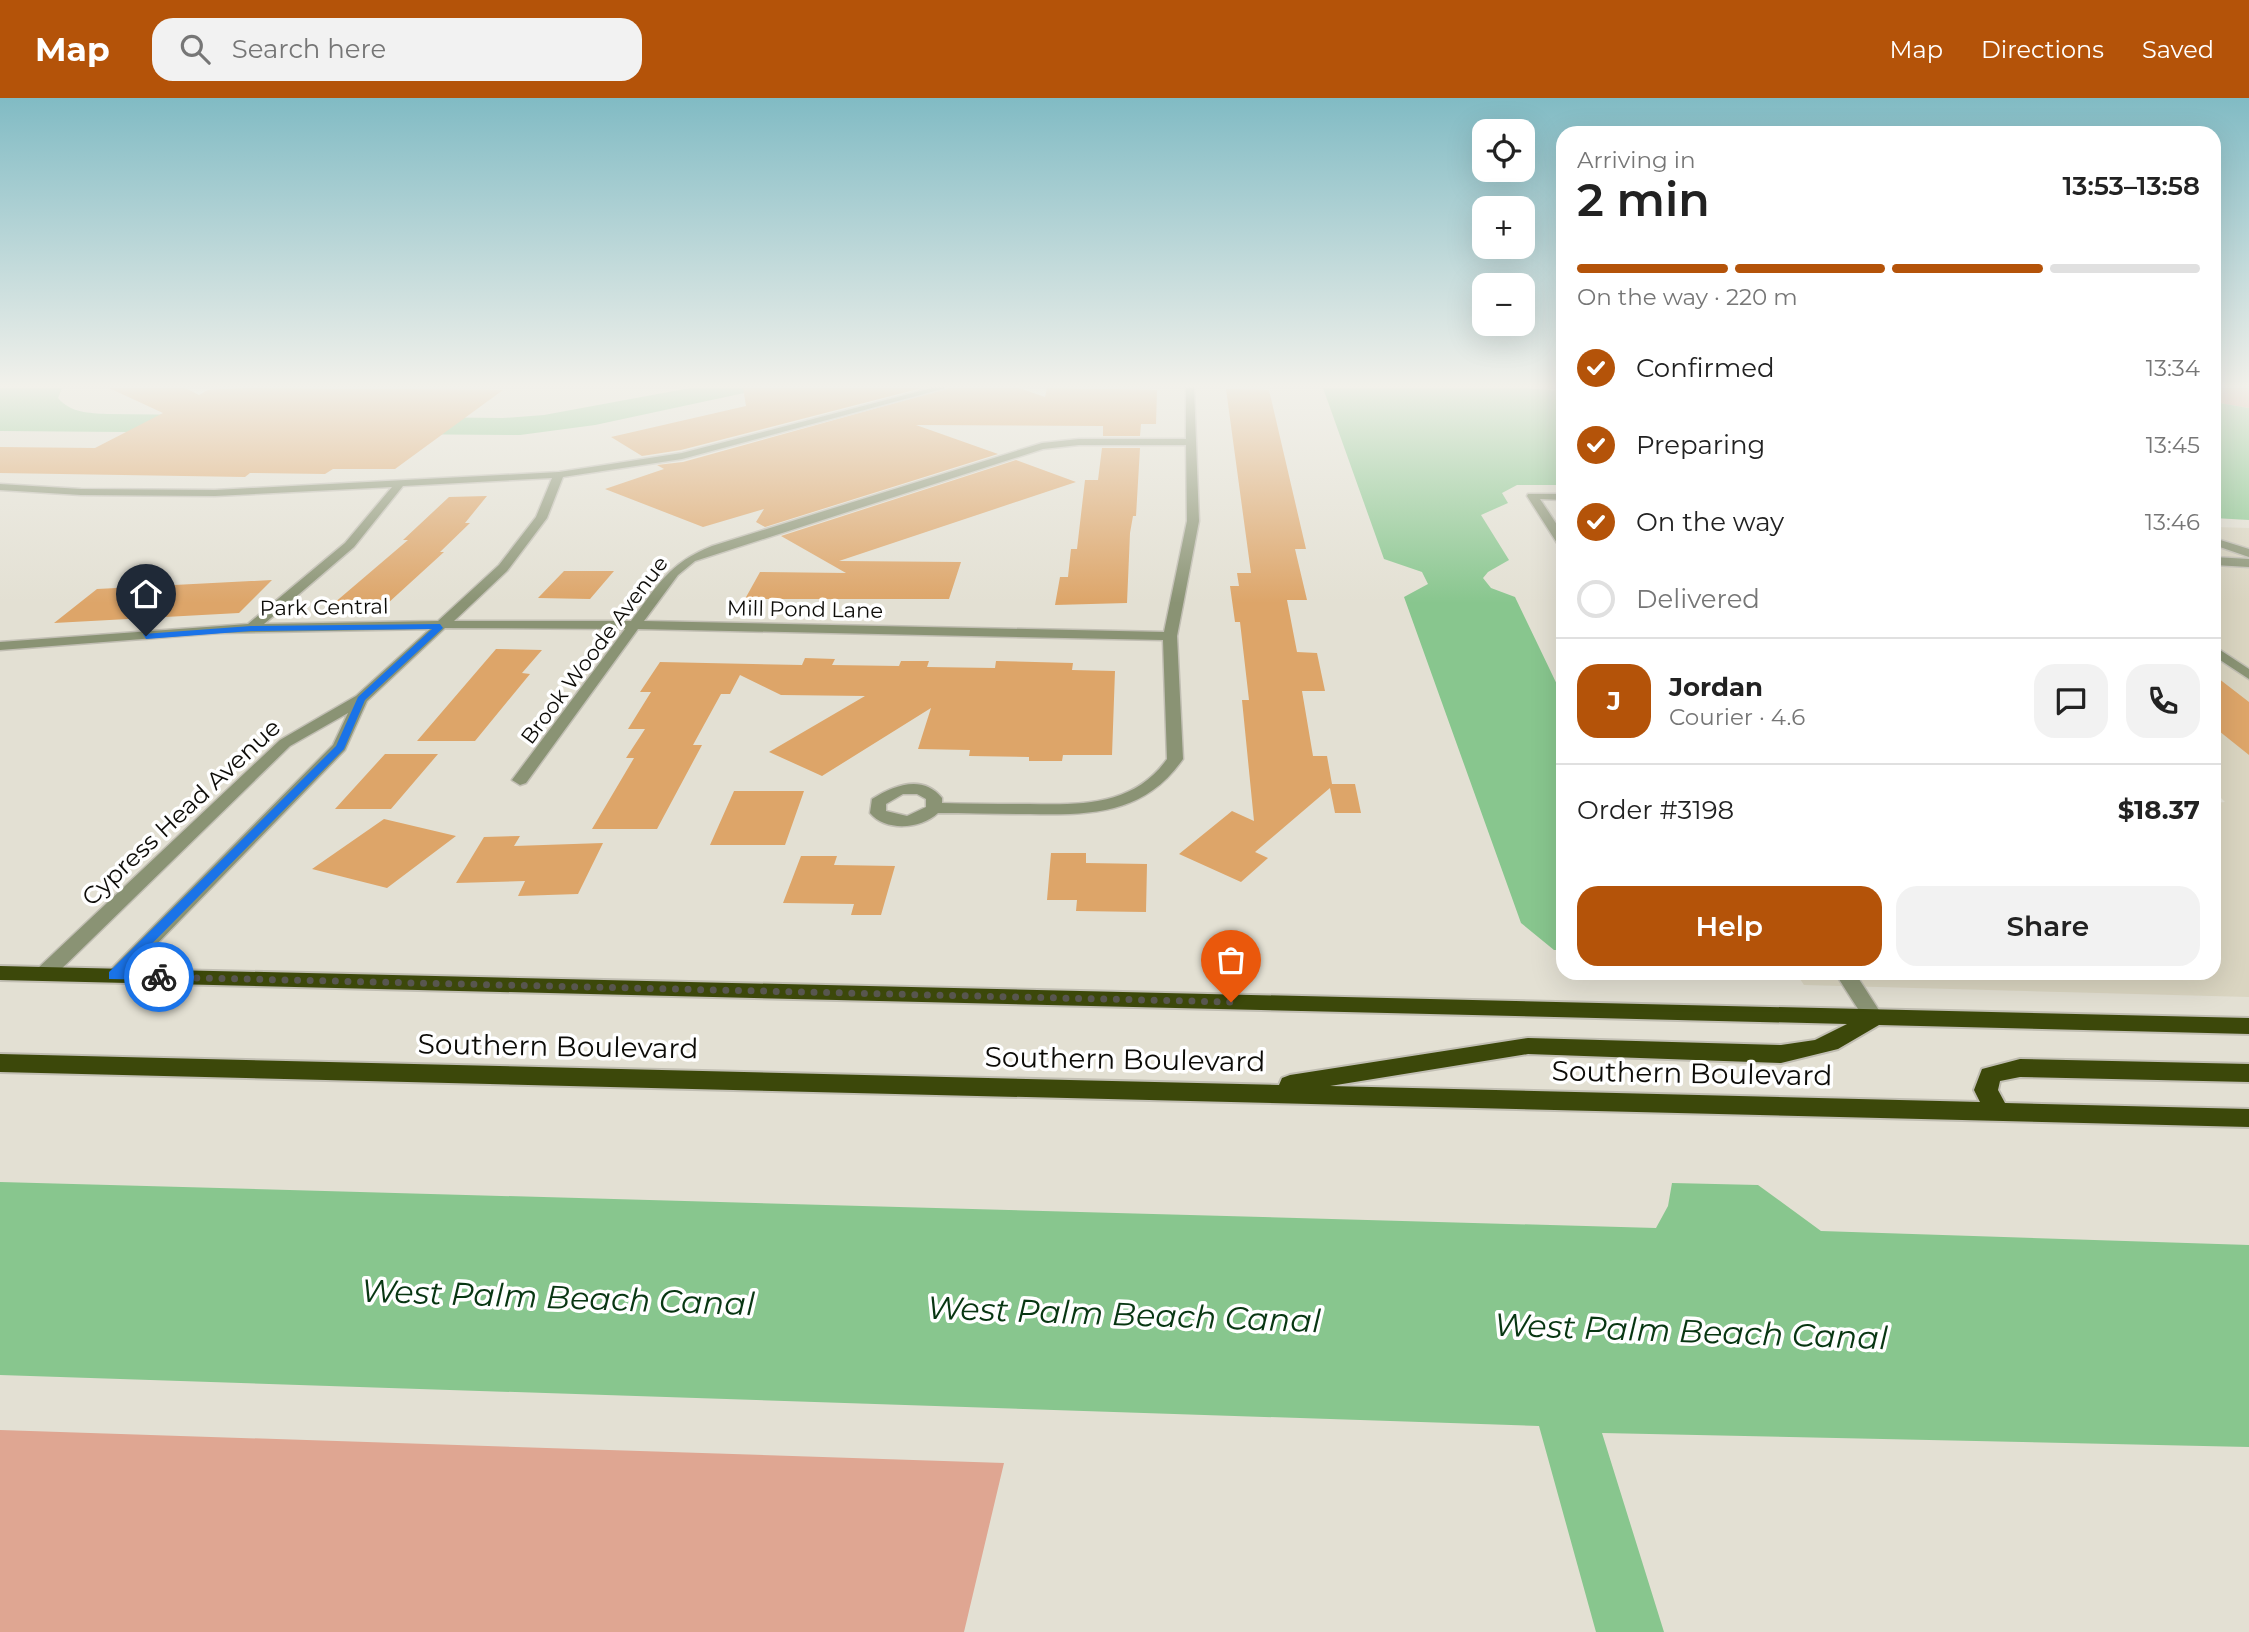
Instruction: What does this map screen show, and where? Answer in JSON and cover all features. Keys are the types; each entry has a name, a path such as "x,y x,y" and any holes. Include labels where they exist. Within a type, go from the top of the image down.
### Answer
{"highway":[{"path":"0,973 2249,1026"},
{"path":"1241,1091 1528,1046 1781,1054 1816,1051 1843,1040 1874,1017"},
{"name":"Southern Boulevard","path":"0,1063 1241,1091 2249,1118"},
{"path":"1997,1111 1986,1090 1990,1075 2020,1068 2249,1073"}],"street":[{"path":"0,486 164,493 399,485 559,475 659,460"},
{"name":"Brook Woode Avenue","path":"520,780 682,565 716,548 999,460"},
{"path":"934,808 1064,811 1107,806 1151,788 1168,772 1175,759 1170,636 1193,521 1193,460"},
{"name":"Cypress Head Avenue","path":"44,974 285,743 361,699 503,568 541,518 559,475"},
{"path":"251,628 337,559 373,524 399,485"},
{"path":"1556,497 1532,496 1556,531"},
{"path":"2221,543 2249,553"},
{"path":"2221,561 2249,563"},
{"name":"Mill Pond Lane","path":"440,627 633,627 1170,636"},
{"name":"Park Central","path":"0,646 251,628 440,627"},
{"path":"2221,655 2249,675"},
{"name":"Cypress Head Avenue","path":"114,975 340,747 361,699"},
{"path":"1850,980 1874,1017"}],"shaded area":[{"path":"2221,527 2249,528 2249,997 1804,985 1801,980 2221,980 2221,802 2225,802 2221,798"},
{"path":"0,1430 1004,1463 964,1632 0,1632"}],"water":[{"path":"1349,460 1556,460 1556,485 1517,485 1502,493 1508,503 1481,515 1509,560 1483,578 1491,588 1515,597 1556,682 1556,950 1521,923 1404,597 1428,584 1422,572 1384,559"},
{"path":"2221,460 2249,460 2249,520 2221,518"},
{"name":"West Palm Beach Canal","path":"0,1182 1656,1228 1668,1206 1672,1183 1758,1185 1821,1231 2249,1245 2249,1447 1602,1433 1664,1632 1596,1632 1539,1426 0,1375"}],"building":[{"path":"0,460 408,460 395,469 333,469 325,474 250,473 245,477 0,473"},
{"path":"692,460 980,460 765,527 756,522 764,509 703,527 605,489 664,469 657,465"},
{"path":"1016,460 1076,482 839,561 961,562 949,599 745,599 760,572 846,573 781,536"},
{"path":"1101,460 1139,460 1136,516 1133,516 1130,533 1127,603 1055,605 1060,577 1068,577 1071,549 1077,549 1085,480 1098,480"},
{"path":"1236,460 1285,460 1306,549 1295,549 1307,600 1287,600 1297,652 1317,653 1325,691 1302,691 1313,756 1327,756 1332,784 1355,784 1361,813 1335,813 1330,788 1255,852 1268,858 1241,882 1179,854 1232,811 1254,821 1242,700 1249,700 1240,622 1235,622 1230,586 1239,586 1237,573 1251,573"},
{"path":"487,496 465,523 470,523 440,552 444,552 387,604 333,604 408,540 403,540 449,497"},
{"path":"564,571 614,571 590,599 538,598"},
{"path":"272,580 239,613 54,623 97,589"},
{"path":"496,649 542,650 522,673 530,674 475,741 417,741"},
{"path":"805,658 835,659 832,665 899,666 901,661 929,661 927,667 995,668 996,661 1073,663 1072,670 1115,671 1112,755 1063,755 1062,761 1029,761 1029,757 969,756 970,750 918,749 931,708 822,776 769,752 865,696 781,695 740,675 730,694 721,694 693,745 702,745 657,829 592,829 634,758 626,758 645,729 628,729 651,692 640,692 660,662 802,665"},
{"path":"2221,680 2249,702 2249,755 2221,733"},
{"path":"385,754 438,754 391,809 335,809"},
{"path":"734,791 804,791 785,845 710,845"},
{"path":"384,819 456,836 387,888 312,869"},
{"path":"520,836 514,846 603,843 578,894 518,896 525,881 456,883 484,837"},
{"path":"1051,853 1086,853 1086,863 1147,864 1146,912 1076,911 1077,900 1047,900"},
{"path":"801,856 837,856 834,865 895,866 881,915 851,915 854,904 783,903"}],"way so far":[{"path":"159,977 1231,1002"}],"route":[{"path":"146,636 251,628 440,627 361,699 340,747 114,975 159,977"}]}
